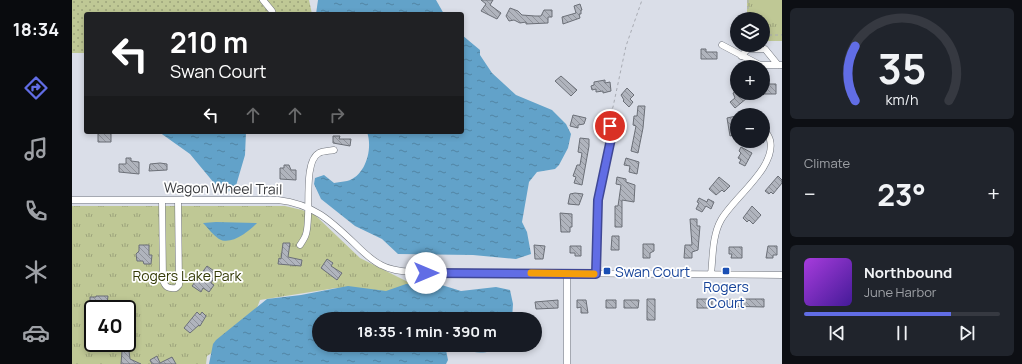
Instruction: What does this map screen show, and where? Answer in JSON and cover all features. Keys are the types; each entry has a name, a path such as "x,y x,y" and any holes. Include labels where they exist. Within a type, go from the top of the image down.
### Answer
{"street":[{"path":"263,0 272,12"},
{"path":"722,45 760,65 780,65"},
{"path":"741,56 748,49 754,47 765,48 780,65"},
{"path":"596,274 598,200 612,134 608,118"},
{"path":"711,274 715,237 720,221 727,210 763,168 769,158 770,139"},
{"path":"300,245 306,234 309,207 309,177 314,157 319,152 334,150"},
{"name":"Wagon Wheel Trail","path":"72,200 278,200 294,202 309,207 329,219 369,258 381,266 394,270 410,272 782,275"},
{"path":"162,200 163,280 164,285 170,289 176,288 179,285 178,200"},
{"path":"567,274 567,364"}],"path":[{"path":"608,118 613,107 626,46 642,0"},
{"path":"748,0 748,12"},
{"path":"770,35 782,36"}],"green space":[{"path":"72,0 309,0 312,12 84,12 84,53 72,53"},
{"path":"747,0 782,0 782,41 770,41 770,12 747,12"},
{"path":"754,0 782,0 782,21 770,21 770,12 754,12"},
{"name":"Rogers Lake Park","path":"72,206 285,206 315,215 360,258 408,282 417,282 397,301 336,288 260,300 249,329 207,356 206,364 72,364"}],"water":[{"path":"318,0 436,0 443,12 316,12"},
{"path":"464,37 480,50 480,55 492,73 516,95 552,110 566,124 571,134 568,148 559,165 555,169 537,172 529,182 522,222 527,232 531,254 516,259 473,255 398,254 382,239 355,226 321,199 314,184 315,178 324,175 334,183 347,181 354,178 363,168 366,161 369,138 368,134 464,134"},
{"path":"162,134 246,134 245,155 235,189 227,192 219,189 190,154"},
{"path":"203,223 257,223 240,237 229,241 224,241 219,239"},
{"path":"432,282 461,291 496,287 510,290 513,304 512,312 312,312 312,352 446,352 448,360 446,364 209,364 213,344 216,340 267,299 301,295 348,286 386,291 406,284"}],"building":[{"path":"481,0 493,0 490,5 501,13 497,19 481,11 486,4"},
{"path":"580,4 582,10 581,14 579,14 580,18 563,24 562,17 576,13 574,6"},
{"path":"510,8 518,11 522,15 535,16 541,16 544,10 552,10 552,17 548,17 548,23 526,24 526,22 520,23 514,20 509,21 506,16"},
{"path":"701,49 706,49 706,52 717,52 717,59 701,59"},
{"path":"561,76 577,90 571,96 555,81"},
{"path":"605,80 605,83 610,82 611,91 603,93 603,91 596,92 596,89 592,90 591,86 594,85 594,82"},
{"path":"770,84 776,84 776,94 770,94"},
{"path":"627,88 634,95 630,99 633,102 629,107 623,101 624,100 621,95"},
{"path":"732,100 745,100 735,108 730,102"},
{"path":"638,106 645,106 643,128 638,153 631,151 636,126 633,125 634,116 637,116"},
{"path":"573,115 586,118 584,124 578,125 578,128 570,126"},
{"path":"730,117 730,136 727,118"},
{"path":"98,134 111,134 111,142 98,142"},
{"path":"333,136 340,136 339,139 351,139 350,146 333,143"},
{"path":"580,138 589,139 582,185 574,183 576,177 573,176 577,165 580,165 582,153 578,152"},
{"path":"740,148 743,148 752,153 745,166 739,163 741,160 738,158 741,153 739,151"},
{"path":"126,158 131,158 131,161 139,162 139,174 119,172 119,164 126,164"},
{"path":"626,158 639,162 637,174 629,172 630,166 624,165"},
{"path":"150,164 167,164 167,170 149,171"},
{"path":"284,165 289,165 291,170 296,170 296,180 280,179 280,168 284,168"},
{"path":"778,176 782,180 782,183 773,194 771,192 769,194 765,191"},
{"path":"617,177 626,179 626,182 635,185 634,202 622,200 622,227 615,227 615,206 618,206 621,185 616,184"},
{"path":"719,177 730,186 724,192 722,190 716,195 709,189"},
{"path":"570,194 583,194 579,205 568,204"},
{"path":"699,198 707,202 708,199 714,202 711,209 706,206 702,212 696,209 699,203 697,202"},
{"path":"752,206 761,215 753,224 749,220 747,222 743,218"},
{"path":"560,213 572,214 572,227 570,227 570,232 561,232"},
{"path":"690,219 697,219 697,226 700,226 698,250 692,252 692,258 684,258 685,245 692,245"},
{"path":"612,236 619,236 619,250 611,250"},
{"path":"283,243 290,243 288,257 302,260 301,266 278,264 279,258 281,259"},
{"path":"643,244 654,244 654,251 650,253 650,258 643,258"},
{"path":"139,245 149,245 149,255 152,255 151,264 144,264 143,261 137,261 136,254 139,251"},
{"path":"534,245 545,246 543,259 535,259"},
{"path":"570,246 581,246 581,256 575,256 575,253 570,253"},
{"path":"768,246 777,246 777,255 773,255 773,258 766,258"},
{"path":"729,247 742,247 742,258 731,258 732,254 729,254"},
{"path":"327,259 333,263 331,266 342,273 337,280 321,268"},
{"path":"207,266 217,273 211,283 214,285 209,292 203,288 201,292 192,286"},
{"path":"108,296 108,300 90,300 90,297"},
{"path":"647,299 655,299 655,320 647,320"},
{"path":"697,299 712,299 712,306 709,306 709,308 697,308"},
{"path":"764,299 764,307 723,306 723,300"},
{"path":"558,300 558,308 536,309 535,302"},
{"path":"577,300 586,300 588,313 581,313 581,307 577,308"},
{"path":"606,300 616,300 616,308 606,308"},
{"path":"624,300 639,300 638,308 624,308"},
{"path":"197,312 200,315 202,312 206,316 200,326 199,325 190,333 184,328"},
{"path":"122,352 129,352 130,359 141,364 121,364"},
{"path":"157,356 160,363 172,357 176,364 152,364 150,360"}],"slow traffic":[{"path":"531,273 594,274"}],"place":[{"name":"Swan Court","path":"607,271"},
{"name":"Rogers Court","path":"726,271"}],"route":[{"path":"426,273 596,274 598,200 612,134 610,126"}]}
